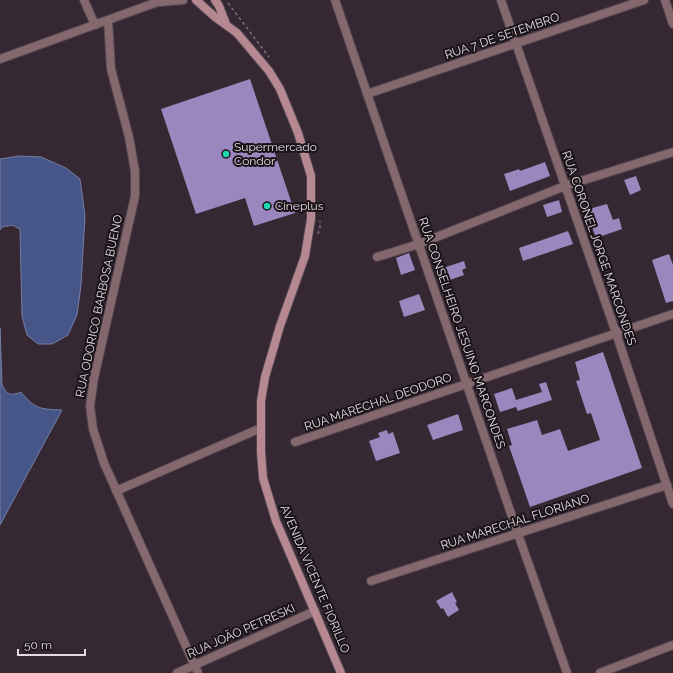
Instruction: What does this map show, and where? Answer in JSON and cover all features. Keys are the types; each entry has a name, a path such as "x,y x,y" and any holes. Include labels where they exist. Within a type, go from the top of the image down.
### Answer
{"main road":[{"name":"AVENIDA VICENTE FIORILLO","path":"196,0 215,17 237,33 269,71 280,89 298,133 311,176 311,219 305,256 280,326 265,377 261,401 260,452 263,478 276,520 341,673"},
{"path":"215,0 226,24"}],"street":[{"path":"84,0 95,25"},
{"path":"0,59 162,1 183,0"},
{"name":"RUA CONSELHEIRO JESUINO MARCONDES","path":"335,0 567,673"},
{"name":"RUA CORONEL JORGE MARCONDES","path":"501,0 616,333 673,504"},
{"name":"RUA 7 DE SETEMBRO","path":"367,94 644,0"},
{"path":"665,0 673,24"},
{"name":"RUA ODORICO BARBOSA BUENO","path":"108,20 111,69 129,137 135,172 135,196 94,378 90,406 93,429 104,463 116,491 196,669"},
{"path":"377,257 419,244 564,186 673,152"},
{"name":"RUA MARECHAL DEODORO","path":"295,442 673,314"},
{"path":"116,491 261,428"},
{"name":"RUA MARECHAL FLORIANO","path":"371,581 667,485"},
{"name":"RUA JOÃO PETRESKI","path":"177,673 196,669 315,611"},
{"path":"600,673 673,646"}],"path":[{"path":"226,1 271,60"},
{"path":"318,234 320,219"}],"water":[{"path":"19,156 41,157 66,168 80,179 85,216 81,285 77,315 68,335 52,344 38,344 27,335 22,316 20,229 12,225 2,227 0,230 0,159"},
{"path":"0,328 2,384 5,390 9,394 21,392 30,402 44,409 62,410 0,525"}],"building":[{"name":"Supermercado Condor","path":"250,79 295,213 254,226 245,198 196,214 161,109"},
{"path":"545,162 550,176 510,191 504,174 519,169 520,171"},
{"path":"636,176 641,190 630,195 624,180"},
{"path":"559,200 562,212 547,217 543,205"},
{"path":"607,204 613,220 619,218 622,229 596,238 592,227 594,226 589,209"},
{"path":"568,231 573,244 523,261 519,248"},
{"path":"409,253 415,270 401,275 396,258"},
{"path":"669,254 673,265 673,301 666,303 652,260"},
{"path":"464,261 466,268 462,270 464,275 447,281 443,268"},
{"path":"419,294 425,310 404,317 399,301"},
{"path":"603,352 642,468 530,507 509,446 512,445 507,429 537,420 542,435 560,429 568,451 600,440 591,413 587,414 576,381 580,380 575,362"},
{"path":"546,382 552,400 518,411 516,407 500,412 494,394 512,388 516,400 542,392 539,384"},
{"path":"458,414 463,430 433,440 427,425"},
{"path":"387,430 388,434 393,432 400,453 376,461 369,441 380,437 378,433"},
{"path":"452,592 459,610 448,617 443,608 441,609 436,601"}],"place":[{"name":"Supermercado Condor","path":"226,154"},
{"name":"Cineplus","path":"267,206"}]}
